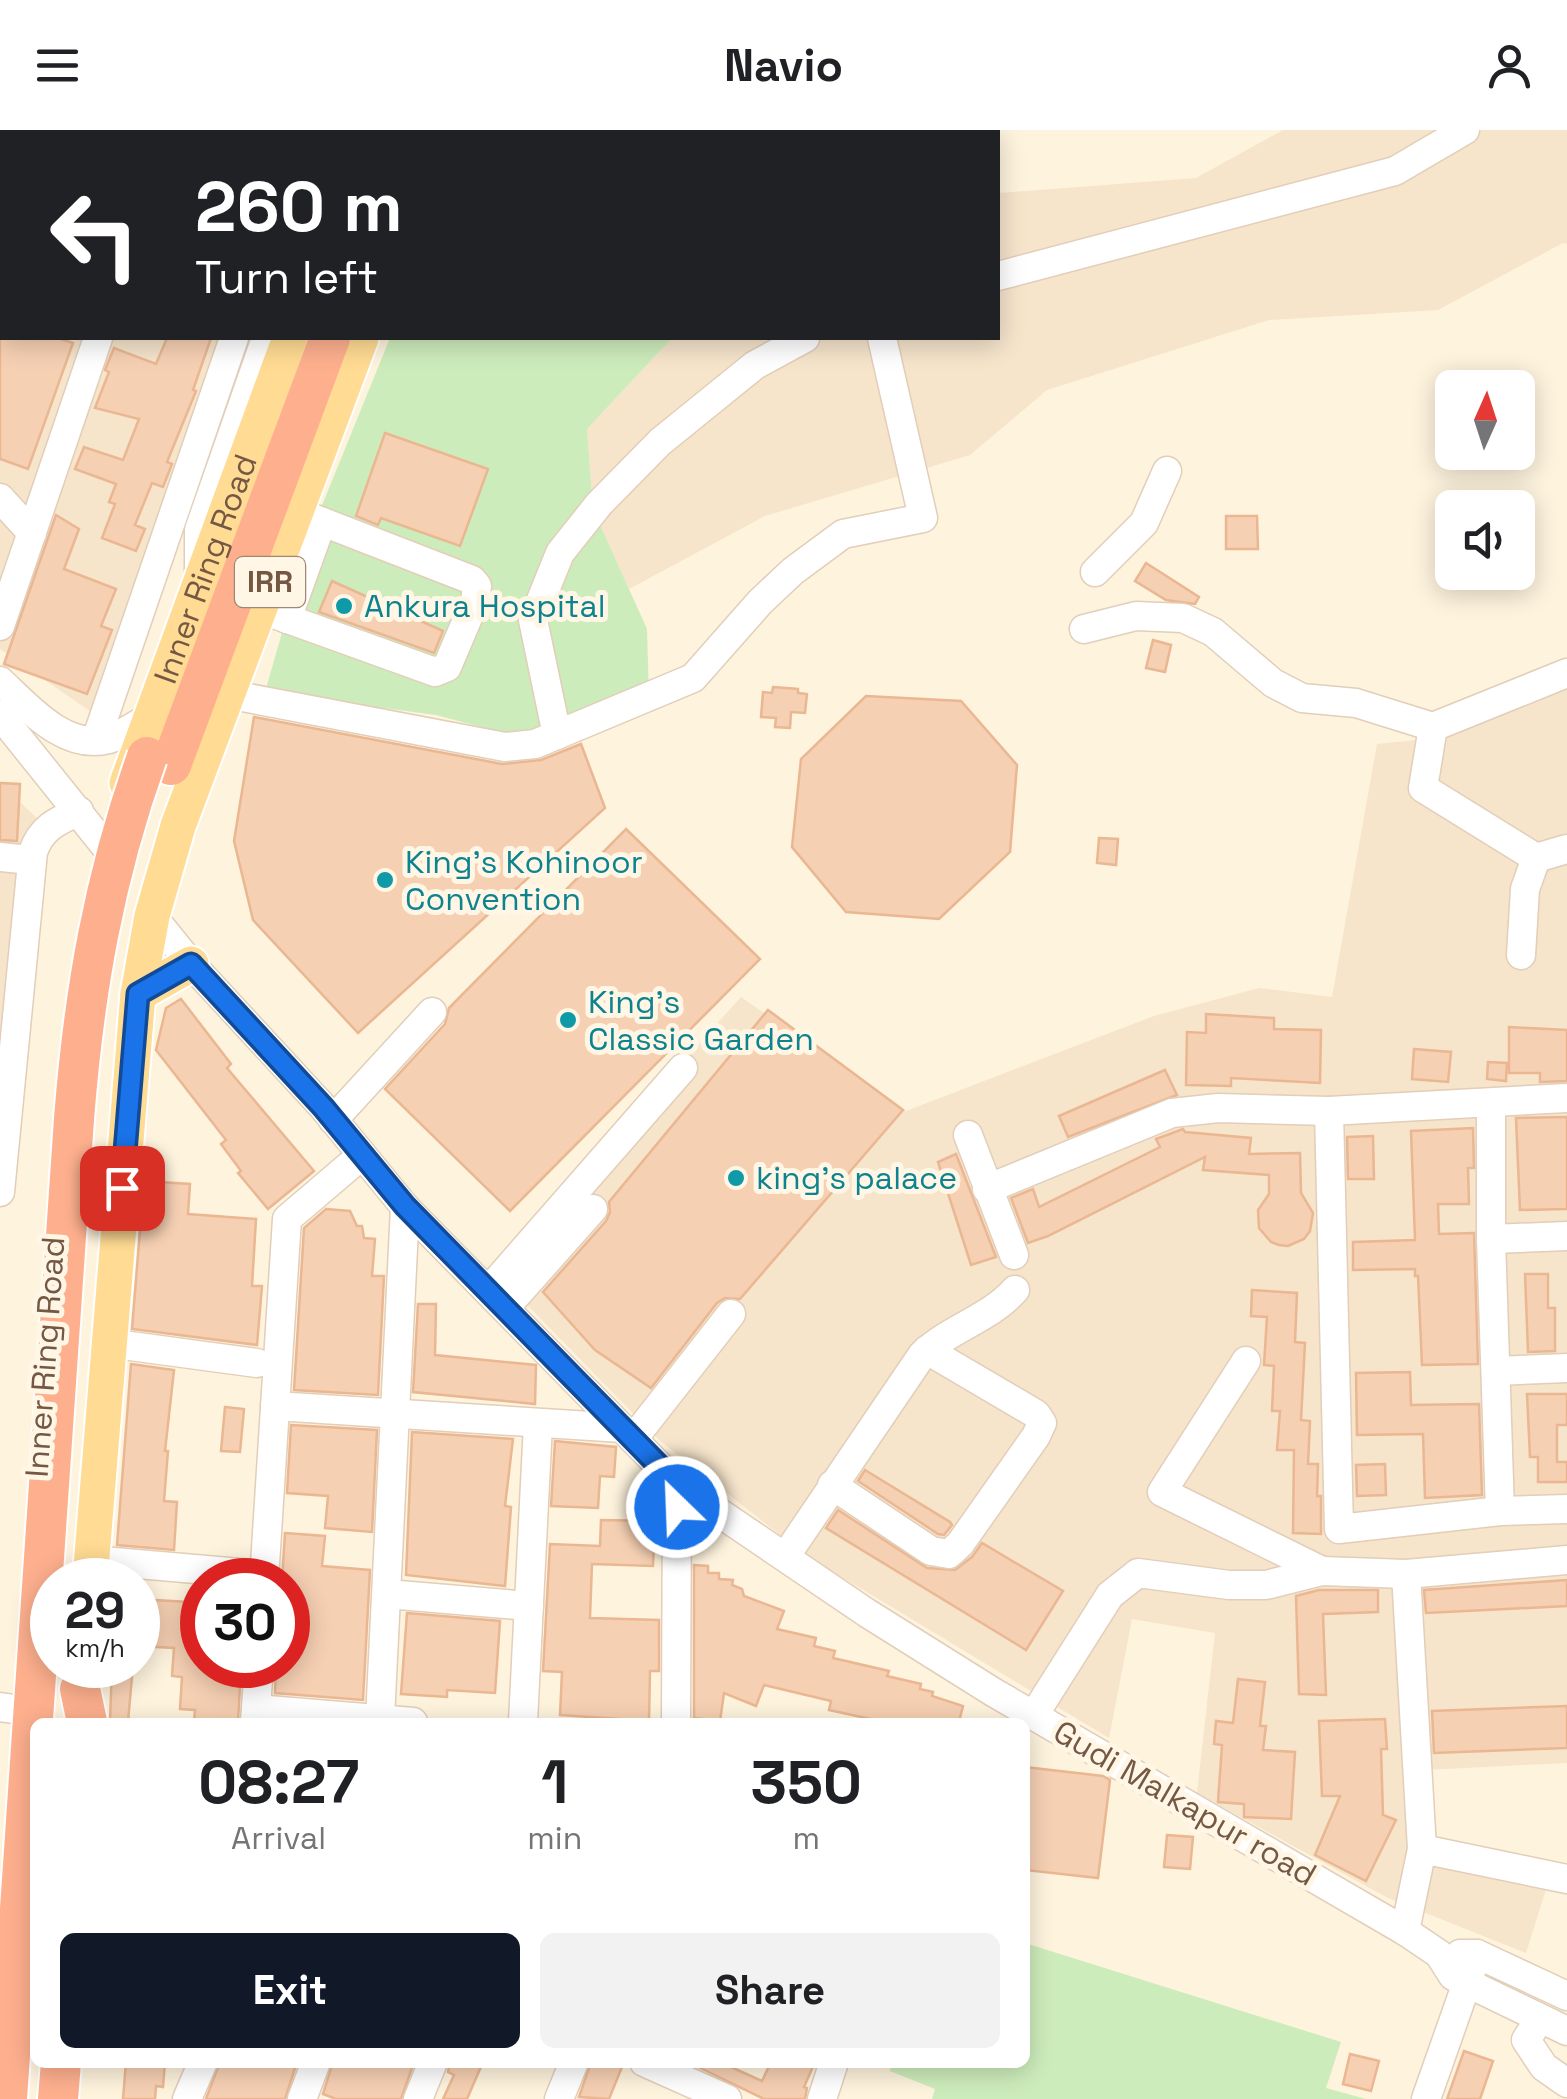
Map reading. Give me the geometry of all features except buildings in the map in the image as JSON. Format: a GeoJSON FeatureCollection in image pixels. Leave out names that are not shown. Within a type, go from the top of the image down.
{"type":"FeatureCollection","features":[{"type":"Feature","properties":{"kind":"highway"},"geometry":{"type":"LineString","coordinates":[[33,1718],[80,1039],[93,948],[131,800],[303,340]]}},
{"type":"Feature","properties":{"kind":"highway"},"geometry":{"type":"LineString","coordinates":[[83,1558],[104,1042],[128,902],[155,810],[329,340]]}},
{"type":"Feature","properties":{"kind":"highway"},"geometry":{"type":"LineString","coordinates":[[28,1714],[81,1694]]}},
{"type":"Feature","properties":{"kind":"highway"},"geometry":{"type":"LineString","coordinates":[[7,2099],[30,1763]]}},
{"type":"Feature","properties":{"kind":"highway"},"geometry":{"type":"LineString","coordinates":[[0,1878],[24,1774]]}},
{"type":"Feature","properties":{"kind":"highway"},"geometry":{"type":"LineString","coordinates":[[32,2099],[34,2068]]}},
{"type":"Feature","properties":{"kind":"highway"},"geometry":{"type":"LineString","coordinates":[[58,2099],[61,2068]]}},
{"type":"Feature","properties":{"kind":"main road","name":"Inner Ring Road"},"geometry":{"type":"LineString","coordinates":[[0,2052],[28,1714],[40,1391],[72,1013],[106,846],[289,340]]}},
{"type":"Feature","properties":{"kind":"main road","name":"Inner Ring Road"},"geometry":{"type":"LineString","coordinates":[[84,1558],[108,1344],[138,994],[152,916],[178,826],[227,694],[273,614],[309,517],[359,340]]}},
{"type":"Feature","properties":{"kind":"main road"},"geometry":{"type":"LineString","coordinates":[[123,796],[135,816],[160,827],[178,826]]}},
{"type":"Feature","properties":{"kind":"main road"},"geometry":{"type":"LineString","coordinates":[[138,994],[191,964]]}},
{"type":"Feature","properties":{"kind":"main road"},"geometry":{"type":"LineString","coordinates":[[50,2099],[53,2068]]}},
{"type":"Feature","properties":{"kind":"street"},"geometry":{"type":"LineString","coordinates":[[1000,275],[1394,171],[1465,130]]}},
{"type":"Feature","properties":{"kind":"street"},"geometry":{"type":"LineString","coordinates":[[0,626],[97,340]]}},
{"type":"Feature","properties":{"kind":"street"},"geometry":{"type":"LineString","coordinates":[[96,740],[233,340]]}},
{"type":"Feature","properties":{"kind":"street"},"geometry":{"type":"LineString","coordinates":[[200,582],[199,530],[265,340]]}},
{"type":"Feature","properties":{"kind":"street"},"geometry":{"type":"LineString","coordinates":[[557,734],[533,620],[560,554],[598,504],[660,442],[754,366],[801,340]]}},
{"type":"Feature","properties":{"kind":"street"},"geometry":{"type":"LineString","coordinates":[[227,694],[505,747],[535,744],[693,678],[760,602],[793,571],[843,534],[923,518],[882,340]]}},
{"type":"Feature","properties":{"kind":"street"},"geometry":{"type":"LineString","coordinates":[[1095,572],[1144,523],[1167,472]]}},
{"type":"Feature","properties":{"kind":"street"},"geometry":{"type":"LineString","coordinates":[[0,498],[32,533]]}},
{"type":"Feature","properties":{"kind":"street"},"geometry":{"type":"LineString","coordinates":[[273,614],[435,672],[447,667],[475,600],[477,586],[472,580],[309,517]]}},
{"type":"Feature","properties":{"kind":"street"},"geometry":{"type":"LineString","coordinates":[[1084,629],[1136,616],[1183,618],[1213,632],[1273,683],[1302,698],[1356,703],[1433,727],[1567,674]]}},
{"type":"Feature","properties":{"kind":"street"},"geometry":{"type":"LineString","coordinates":[[0,681],[48,725],[84,740],[108,739],[152,716]]}},
{"type":"Feature","properties":{"kind":"street"},"geometry":{"type":"LineString","coordinates":[[0,715],[106,846]]}},
{"type":"Feature","properties":{"kind":"street"},"geometry":{"type":"LineString","coordinates":[[1433,727],[1423,788],[1536,858],[1567,849]]}},
{"type":"Feature","properties":{"kind":"street"},"geometry":{"type":"LineString","coordinates":[[0,1192],[31,860],[41,833],[79,811]]}},
{"type":"Feature","properties":{"kind":"street"},"geometry":{"type":"LineString","coordinates":[[0,858],[31,860]]}},
{"type":"Feature","properties":{"kind":"street"},"geometry":{"type":"LineString","coordinates":[[1521,955],[1525,889],[1536,858]]}},
{"type":"Feature","properties":{"kind":"street","name":"Gudi Malkapur road"},"geometry":{"type":"LineString","coordinates":[[152,916],[328,1113],[405,1206],[677,1484],[882,1623],[1404,1931],[1439,1954],[1453,1976],[1466,1984],[1567,2030]]}},
{"type":"Feature","properties":{"kind":"street"},"geometry":{"type":"LineString","coordinates":[[328,1113],[424,1006]]}},
{"type":"Feature","properties":{"kind":"street"},"geometry":{"type":"LineString","coordinates":[[496,1299],[682,1068]]}},
{"type":"Feature","properties":{"kind":"street"},"geometry":{"type":"LineString","coordinates":[[987,1189],[1172,1113],[1229,1108],[1328,1111],[1567,1098]]}},
{"type":"Feature","properties":{"kind":"street"},"geometry":{"type":"LineString","coordinates":[[1491,1103],[1491,1239],[1500,1510]]}},
{"type":"Feature","properties":{"kind":"street"},"geometry":{"type":"LineString","coordinates":[[1328,1111],[1339,1529],[1500,1510],[1567,1509]]}},
{"type":"Feature","properties":{"kind":"street"},"geometry":{"type":"LineString","coordinates":[[968,1134],[1014,1255]]}},
{"type":"Feature","properties":{"kind":"street"},"geometry":{"type":"LineString","coordinates":[[265,1558],[286,1219],[362,1155]]}},
{"type":"Feature","properties":{"kind":"street"},"geometry":{"type":"LineString","coordinates":[[380,1718],[405,1206]]}},
{"type":"Feature","properties":{"kind":"street"},"geometry":{"type":"LineString","coordinates":[[496,1299],[593,1210]]}},
{"type":"Feature","properties":{"kind":"street"},"geometry":{"type":"LineString","coordinates":[[1491,1239],[1567,1236]]}},
{"type":"Feature","properties":{"kind":"street"},"geometry":{"type":"LineString","coordinates":[[785,1557],[927,1350],[984,1315],[1015,1290]]}},
{"type":"Feature","properties":{"kind":"street"},"geometry":{"type":"LineString","coordinates":[[275,1406],[627,1433],[731,1314]]}},
{"type":"Feature","properties":{"kind":"street"},"geometry":{"type":"LineString","coordinates":[[108,1344],[257,1363]]}},
{"type":"Feature","properties":{"kind":"street"},"geometry":{"type":"LineString","coordinates":[[832,1485],[930,1551],[949,1554],[1036,1436],[1042,1423],[1036,1414],[927,1350]]}},
{"type":"Feature","properties":{"kind":"street"},"geometry":{"type":"LineString","coordinates":[[1246,1361],[1162,1492],[1322,1571]]}},
{"type":"Feature","properties":{"kind":"street"},"geometry":{"type":"LineString","coordinates":[[1496,1370],[1567,1368]]}},
{"type":"Feature","properties":{"kind":"street"},"geometry":{"type":"LineString","coordinates":[[522,1718],[538,1424]]}},
{"type":"Feature","properties":{"kind":"street"},"geometry":{"type":"LineString","coordinates":[[676,1718],[677,1484]]}},
{"type":"Feature","properties":{"kind":"street"},"geometry":{"type":"LineString","coordinates":[[1034,1716],[1110,1595],[1138,1572],[1229,1585],[1266,1585],[1322,1571],[1406,1574],[1567,1560]]}},
{"type":"Feature","properties":{"kind":"street"},"geometry":{"type":"LineString","coordinates":[[1404,1931],[1422,1849],[1406,1574]]}},
{"type":"Feature","properties":{"kind":"street"},"geometry":{"type":"LineString","coordinates":[[386,1594],[529,1606]]}},
{"type":"Feature","properties":{"kind":"street"},"geometry":{"type":"LineString","coordinates":[[257,1688],[255,1716],[338,1718]]}},
{"type":"Feature","properties":{"kind":"street"},"geometry":{"type":"LineString","coordinates":[[1422,1849],[1567,1879]]}},
{"type":"Feature","properties":{"kind":"street"},"geometry":{"type":"LineString","coordinates":[[1439,1954],[1477,1954],[1567,1996]]}},
{"type":"Feature","properties":{"kind":"street"},"geometry":{"type":"LineString","coordinates":[[1426,2099],[1477,1954]]}},
{"type":"Feature","properties":{"kind":"street"},"geometry":{"type":"LineString","coordinates":[[1539,2020],[1526,2040],[1544,2067],[1567,2083]]}},
{"type":"Feature","properties":{"kind":"street"},"geometry":{"type":"LineString","coordinates":[[75,2099],[78,2068]]}},
{"type":"Feature","properties":{"kind":"street"},"geometry":{"type":"LineString","coordinates":[[187,2099],[200,2068]]}},
{"type":"Feature","properties":{"kind":"street"},"geometry":{"type":"LineString","coordinates":[[302,2099],[314,2068]]}},
{"type":"Feature","properties":{"kind":"street"},"geometry":{"type":"LineString","coordinates":[[418,2099],[431,2068]]}},
{"type":"Feature","properties":{"kind":"street"},"geometry":{"type":"LineString","coordinates":[[559,2099],[572,2068]]}},
{"type":"Feature","properties":{"kind":"street"},"geometry":{"type":"LineString","coordinates":[[660,2068],[727,2099]]}},
{"type":"Feature","properties":{"kind":"street"},"geometry":{"type":"LineString","coordinates":[[822,2099],[832,2068]]}},
{"type":"Feature","properties":{"kind":"shaded area"},"geometry":{"type":"Polygon","coordinates":[[[1283,130],[1567,130],[1567,244],[1438,310],[1269,320],[1047,390],[970,455],[765,516],[629,589],[593,509],[587,429],[670,340],[1000,340],[1000,193],[1196,178],[1283,130]]]}},
{"type":"Feature","properties":{"kind":"shaded area"},"geometry":{"type":"Polygon","coordinates":[[[0,340],[230,340],[100,718],[0,649],[0,340]]]}},
{"type":"Feature","properties":{"kind":"shaded area"},"geometry":{"type":"Polygon","coordinates":[[[1567,688],[1567,1763],[1402,1771],[1407,1835],[1547,1886],[1526,1953],[1388,1898],[1197,1793],[1215,1633],[1132,1619],[1109,1738],[807,1556],[659,1440],[494,1271],[741,997],[906,1111],[1154,1016],[1259,988],[1332,997],[1377,744],[1435,738],[1567,688]]]}},
{"type":"Feature","properties":{"kind":"shaded area"},"geometry":{"type":"Polygon","coordinates":[[[0,783],[44,825],[0,1135],[0,783]]]}},
{"type":"Feature","properties":{"kind":"green space"},"geometry":{"type":"Polygon","coordinates":[[[389,340],[670,340],[587,429],[593,509],[647,629],[649,697],[526,739],[436,715],[265,692],[310,535],[389,340]]]}},
{"type":"Feature","properties":{"kind":"green space"},"geometry":{"type":"Polygon","coordinates":[[[1030,1945],[1341,2042],[1326,2088],[1366,2099],[932,2099],[935,2089],[890,2071],[1030,2068],[1030,1945]]]}},
{"type":"Feature","properties":{"kind":"place","name":"Ankura Hospital"},"geometry":{"type":"Point","coordinates":[344,606]}},
{"type":"Feature","properties":{"kind":"place","name":"King's Kohinoor Convention"},"geometry":{"type":"Point","coordinates":[385,880]}},
{"type":"Feature","properties":{"kind":"place","name":"King's Classic Garden"},"geometry":{"type":"Point","coordinates":[568,1020]}},
{"type":"Feature","properties":{"kind":"place","name":"king's palace"},"geometry":{"type":"Point","coordinates":[736,1178]}},
{"type":"Feature","properties":{"kind":"route"},"geometry":{"type":"LineString","coordinates":[[122,1188],[138,994],[191,964],[323,1107],[405,1206],[677,1484],[677,1507]]}}]}
